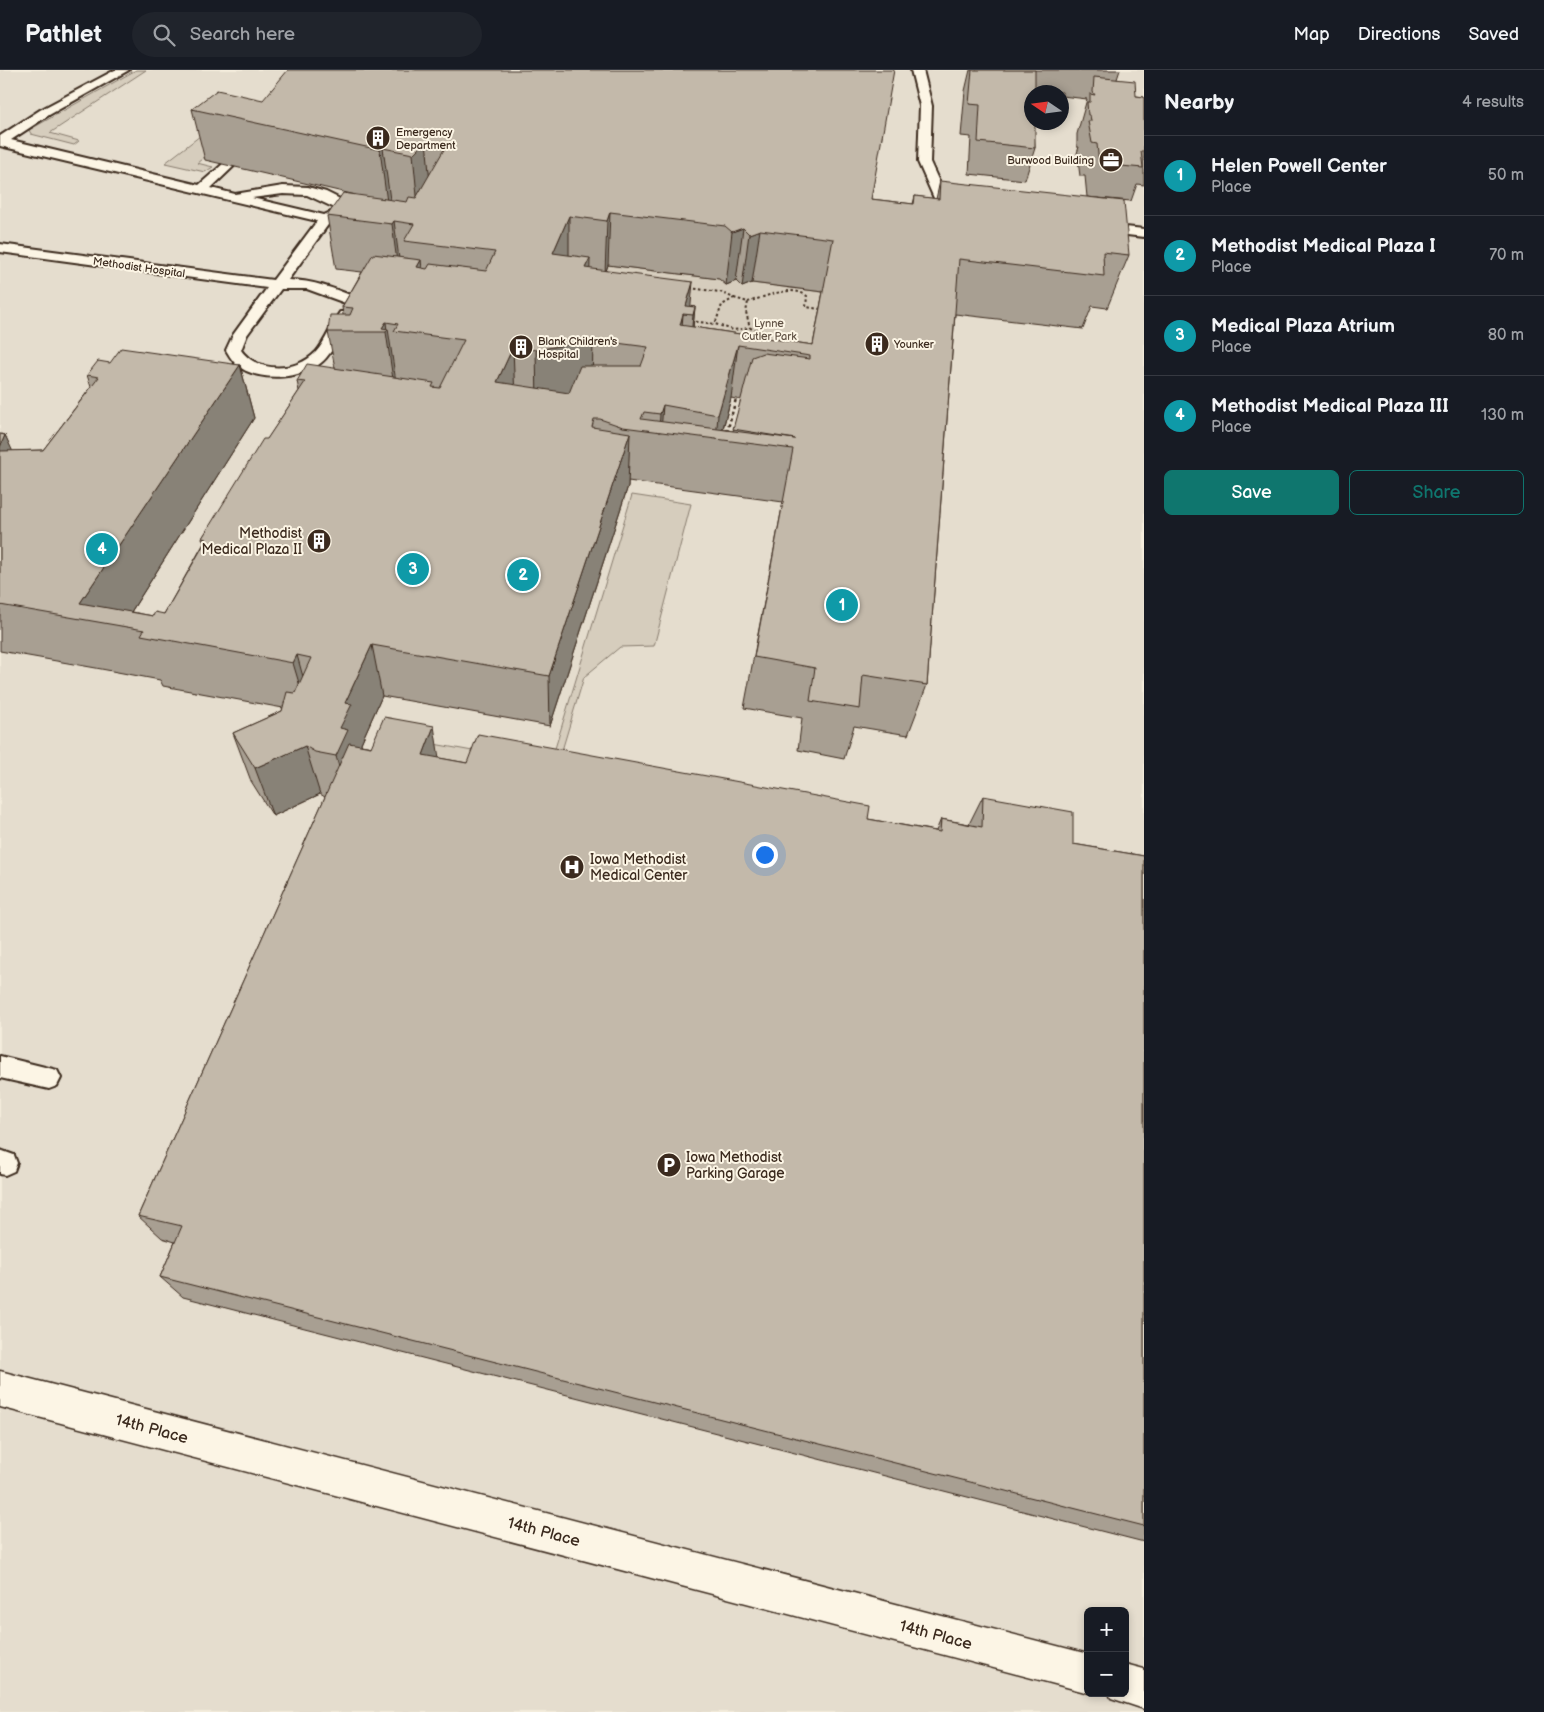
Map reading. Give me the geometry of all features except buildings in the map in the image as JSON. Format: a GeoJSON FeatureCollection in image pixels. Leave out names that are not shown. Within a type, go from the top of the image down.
{"type":"FeatureCollection","features":[{"type":"Feature","properties":{"kind":"street","name":"14th Place"},"geometry":{"type":"LineString","coordinates":[[0,1389],[1084,1673]]}},
{"type":"Feature","properties":{"kind":"street"},"geometry":{"type":"LineString","coordinates":[[1129,1685],[1144,1689]]}},
{"type":"Feature","properties":{"kind":"lane"},"geometry":{"type":"LineString","coordinates":[[0,142],[38,116],[123,70]]}},
{"type":"Feature","properties":{"kind":"lane"},"geometry":{"type":"LineString","coordinates":[[917,70],[926,106],[924,162],[946,211],[964,213]]}},
{"type":"Feature","properties":{"kind":"lane"},"geometry":{"type":"LineString","coordinates":[[0,142],[324,219],[347,209]]}},
{"type":"Feature","properties":{"kind":"lane"},"geometry":{"type":"LineString","coordinates":[[201,190],[228,166]]}},
{"type":"Feature","properties":{"kind":"lane"},"geometry":{"type":"LineString","coordinates":[[233,197],[276,189],[298,189],[329,196],[347,209],[363,213]]}},
{"type":"Feature","properties":{"kind":"lane","name":"Methodist Hospital"},"geometry":{"type":"LineString","coordinates":[[0,248],[278,285],[292,282],[356,297],[320,355],[312,363],[299,369],[276,372],[255,368],[243,362],[233,350],[240,335],[278,285],[324,219]]}},
{"type":"Feature","properties":{"kind":"lane"},"geometry":{"type":"LineString","coordinates":[[1086,226],[1144,233]]}},
{"type":"Feature","properties":{"kind":"lane"},"geometry":{"type":"LineString","coordinates":[[0,1068],[49,1078]]}},
{"type":"Feature","properties":{"kind":"path"},"geometry":{"type":"LineString","coordinates":[[680,287],[720,292],[748,302],[786,291],[803,293],[808,296],[806,307],[820,309]]}},
{"type":"Feature","properties":{"kind":"path"},"geometry":{"type":"LineString","coordinates":[[715,324],[722,305],[734,298]]}},
{"type":"Feature","properties":{"kind":"path"},"geometry":{"type":"LineString","coordinates":[[748,302],[746,312],[750,328]]}},
{"type":"Feature","properties":{"kind":"path"},"geometry":{"type":"LineString","coordinates":[[682,320],[715,324],[733,330],[750,328],[769,333],[770,338],[766,345]]}},
{"type":"Feature","properties":{"kind":"path"},"geometry":{"type":"LineString","coordinates":[[691,321],[692,327]]}},
{"type":"Feature","properties":{"kind":"path"},"geometry":{"type":"LineString","coordinates":[[726,436],[736,399]]}},
{"type":"Feature","properties":{"kind":"shaded area","name":"Iowa Methodist Medical Center"},"geometry":{"type":"Polygon","coordinates":[[[0,70],[1144,70],[1144,1712],[0,1712],[0,70]]]}},
{"type":"Feature","properties":{"kind":"green space"},"geometry":{"type":"Polygon","coordinates":[[[136,70],[146,70],[50,133],[79,141],[74,145],[31,134],[29,130],[136,70]]]}},
{"type":"Feature","properties":{"kind":"green space"},"geometry":{"type":"Polygon","coordinates":[[[222,119],[226,140],[197,163],[213,167],[205,172],[165,163],[222,119]]]}},
{"type":"Feature","properties":{"kind":"green space","name":"Lynne Cutler Park"},"geometry":{"type":"Polygon","coordinates":[[[608,265],[719,279],[726,285],[736,281],[742,286],[752,283],[823,292],[803,399],[569,269],[608,265]]]}},
{"type":"Feature","properties":{"kind":"green space"},"geometry":{"type":"Polygon","coordinates":[[[632,495],[691,504],[654,646],[620,647],[584,677],[554,777],[378,749],[384,735],[550,765],[632,495]]]}},
{"type":"Feature","properties":{"kind":"place","name":"Emergency Department"},"geometry":{"type":"Point","coordinates":[378,138]}},
{"type":"Feature","properties":{"kind":"place","name":"Burwood Building"},"geometry":{"type":"Point","coordinates":[1111,160]}},
{"type":"Feature","properties":{"kind":"place","name":"Younker"},"geometry":{"type":"Point","coordinates":[877,344]}},
{"type":"Feature","properties":{"kind":"place","name":"Blank Children's Hospital"},"geometry":{"type":"Point","coordinates":[521,347]}},
{"type":"Feature","properties":{"kind":"place","name":"Methodist Medical Plaza II"},"geometry":{"type":"Point","coordinates":[319,541]}},
{"type":"Feature","properties":{"kind":"place","name":"Methodist Medical Plaza III"},"geometry":{"type":"Point","coordinates":[102,549]}},
{"type":"Feature","properties":{"kind":"place","name":"Medical Plaza Atrium"},"geometry":{"type":"Point","coordinates":[413,569]}},
{"type":"Feature","properties":{"kind":"place","name":"Methodist Medical Plaza I"},"geometry":{"type":"Point","coordinates":[523,575]}},
{"type":"Feature","properties":{"kind":"place","name":"Helen Powell Center"},"geometry":{"type":"Point","coordinates":[842,605]}},
{"type":"Feature","properties":{"kind":"place","name":"Iowa Methodist Medical Center"},"geometry":{"type":"Point","coordinates":[572,867]}},
{"type":"Feature","properties":{"kind":"place","name":"Iowa Methodist Parking Garage"},"geometry":{"type":"Point","coordinates":[669,1165]}}]}
